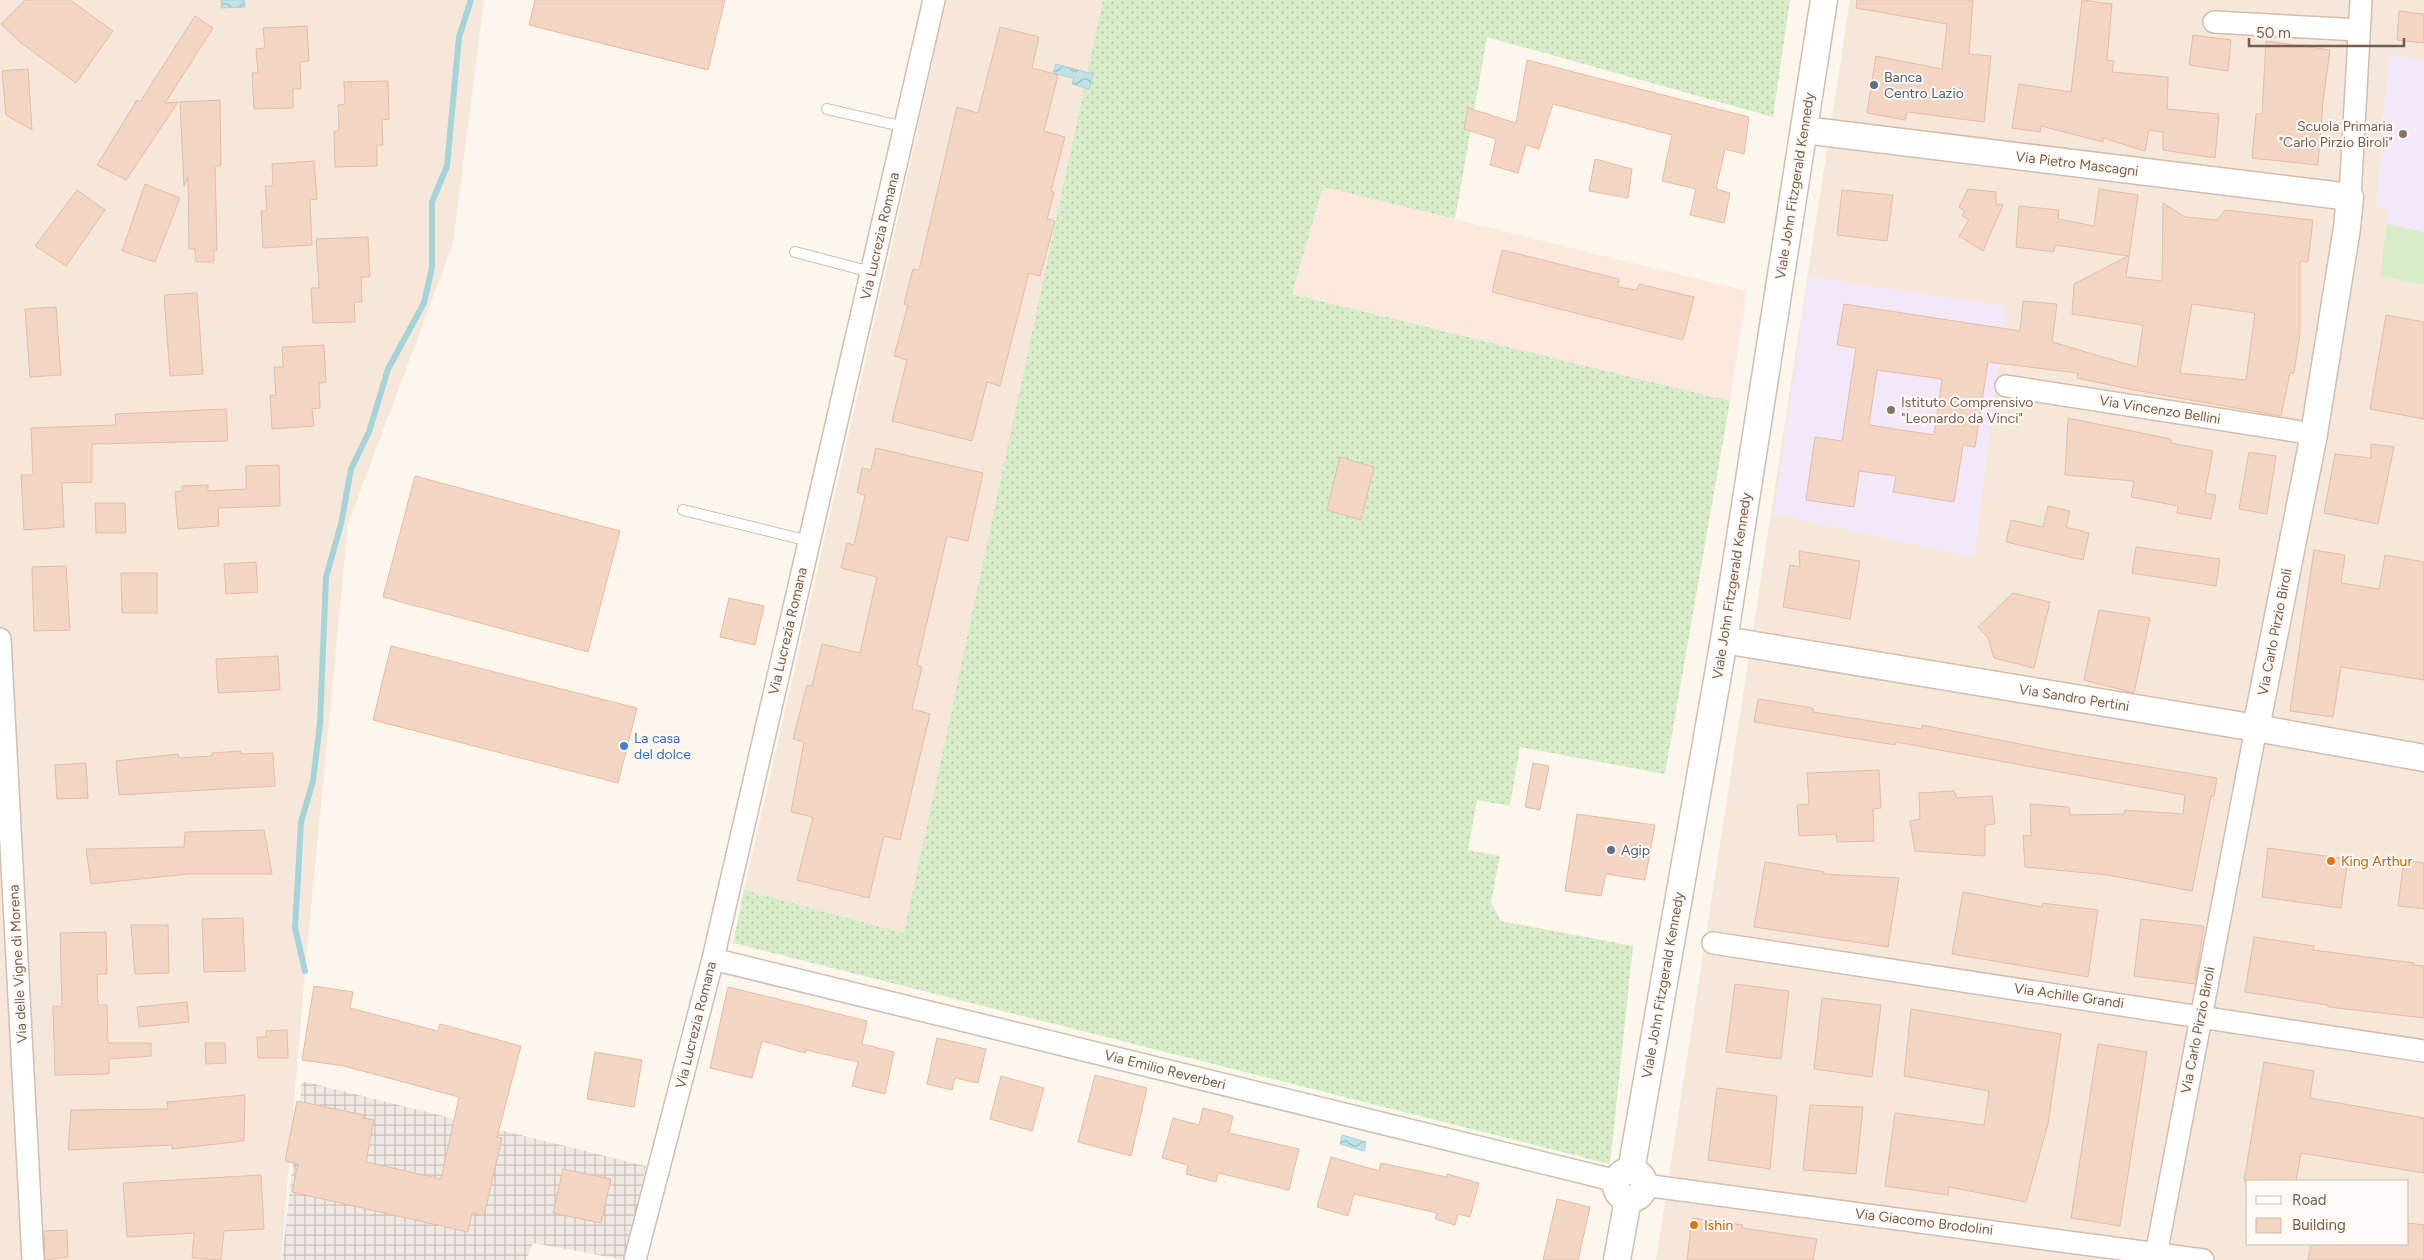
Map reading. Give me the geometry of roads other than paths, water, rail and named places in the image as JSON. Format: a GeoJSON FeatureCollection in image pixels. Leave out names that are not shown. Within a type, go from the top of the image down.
{"type":"FeatureCollection","features":[{"type":"Feature","properties":{"kind":"street","name":"Via Lucrezia Romana"},"geometry":{"type":"LineString","coordinates":[[635,1260],[713,959],[934,0]]}},
{"type":"Feature","properties":{"kind":"street","name":"Viale John Fitzgerald Kennedy"},"geometry":{"type":"LineString","coordinates":[[1617,1260],[1724,640],[1824,0]]}},
{"type":"Feature","properties":{"kind":"street","name":"Via Carlo Pirzio Biroli"},"geometry":{"type":"LineString","coordinates":[[2156,1256],[2314,434],[2347,228],[2361,0]]}},
{"type":"Feature","properties":{"kind":"street"},"geometry":{"type":"LineString","coordinates":[[2214,22],[2359,30]]}},
{"type":"Feature","properties":{"kind":"street","name":"Via Pietro Mascagni"},"geometry":{"type":"LineString","coordinates":[[1804,130],[2350,197]]}},
{"type":"Feature","properties":{"kind":"street","name":"Via Vincenzo Bellini"},"geometry":{"type":"LineString","coordinates":[[2006,386],[2314,434]]}},
{"type":"Feature","properties":{"kind":"street","name":"Via delle Vigne di Morena"},"geometry":{"type":"LineString","coordinates":[[0,639],[33,1260]]}},
{"type":"Feature","properties":{"kind":"street","name":"Via Sandro Pertini"},"geometry":{"type":"LineString","coordinates":[[1724,640],[2256,728],[2424,758]]}},
{"type":"Feature","properties":{"kind":"street","name":"Via Achille Grandi"},"geometry":{"type":"LineString","coordinates":[[1713,943],[2424,1051]]}},
{"type":"Feature","properties":{"kind":"street","name":"Via Emilio Reverberi"},"geometry":{"type":"LineString","coordinates":[[713,959],[1630,1184]]}},
{"type":"Feature","properties":{"kind":"street","name":"Via Giacomo Brodolini"},"geometry":{"type":"LineString","coordinates":[[1630,1184],[2156,1256],[2203,1260]]}},
{"type":"Feature","properties":{"kind":"lane"},"geometry":{"type":"LineString","coordinates":[[827,109],[905,127]]}},
{"type":"Feature","properties":{"kind":"lane"},"geometry":{"type":"LineString","coordinates":[[795,252],[871,272]]}},
{"type":"Feature","properties":{"kind":"lane"},"geometry":{"type":"LineString","coordinates":[[683,510],[809,541]]}},
{"type":"Feature","properties":{"kind":"water"},"geometry":{"type":"Polygon","coordinates":[[[221,0],[244,0],[245,7],[222,8],[221,0]]]}},
{"type":"Feature","properties":{"kind":"water"},"geometry":{"type":"Polygon","coordinates":[[[1056,64],[1093,74],[1089,89],[1072,84],[1074,78],[1053,73],[1056,64]]]}},
{"type":"Feature","properties":{"kind":"water"},"geometry":{"type":"Polygon","coordinates":[[[1342,1135],[1366,1142],[1364,1151],[1340,1144],[1342,1135]]]}},
{"type":"Feature","properties":{"kind":"waterway"},"geometry":{"type":"LineString","coordinates":[[305,971],[295,928],[301,822],[313,781],[320,723],[326,577],[341,524],[351,469],[369,432],[388,369],[424,303],[432,267],[432,202],[447,166],[459,37],[471,0]]}},
{"type":"Feature","properties":{"kind":"place","name":"Banca Centro Lazio"},"geometry":{"type":"Point","coordinates":[1874,85]}},
{"type":"Feature","properties":{"kind":"place","name":"Scuola Primaria \"Carlo Pirzio Biroli\""},"geometry":{"type":"Point","coordinates":[2403,134]}},
{"type":"Feature","properties":{"kind":"place","name":"Istituto Comprensivo \"Leonardo da Vinci\""},"geometry":{"type":"Point","coordinates":[1891,410]}},
{"type":"Feature","properties":{"kind":"place","name":"La casa del dolce"},"geometry":{"type":"Point","coordinates":[624,746]}},
{"type":"Feature","properties":{"kind":"place","name":"Agip"},"geometry":{"type":"Point","coordinates":[1611,850]}},
{"type":"Feature","properties":{"kind":"place","name":"King Arthur"},"geometry":{"type":"Point","coordinates":[2331,861]}},
{"type":"Feature","properties":{"kind":"place","name":"Ishin"},"geometry":{"type":"Point","coordinates":[1694,1225]}}]}
